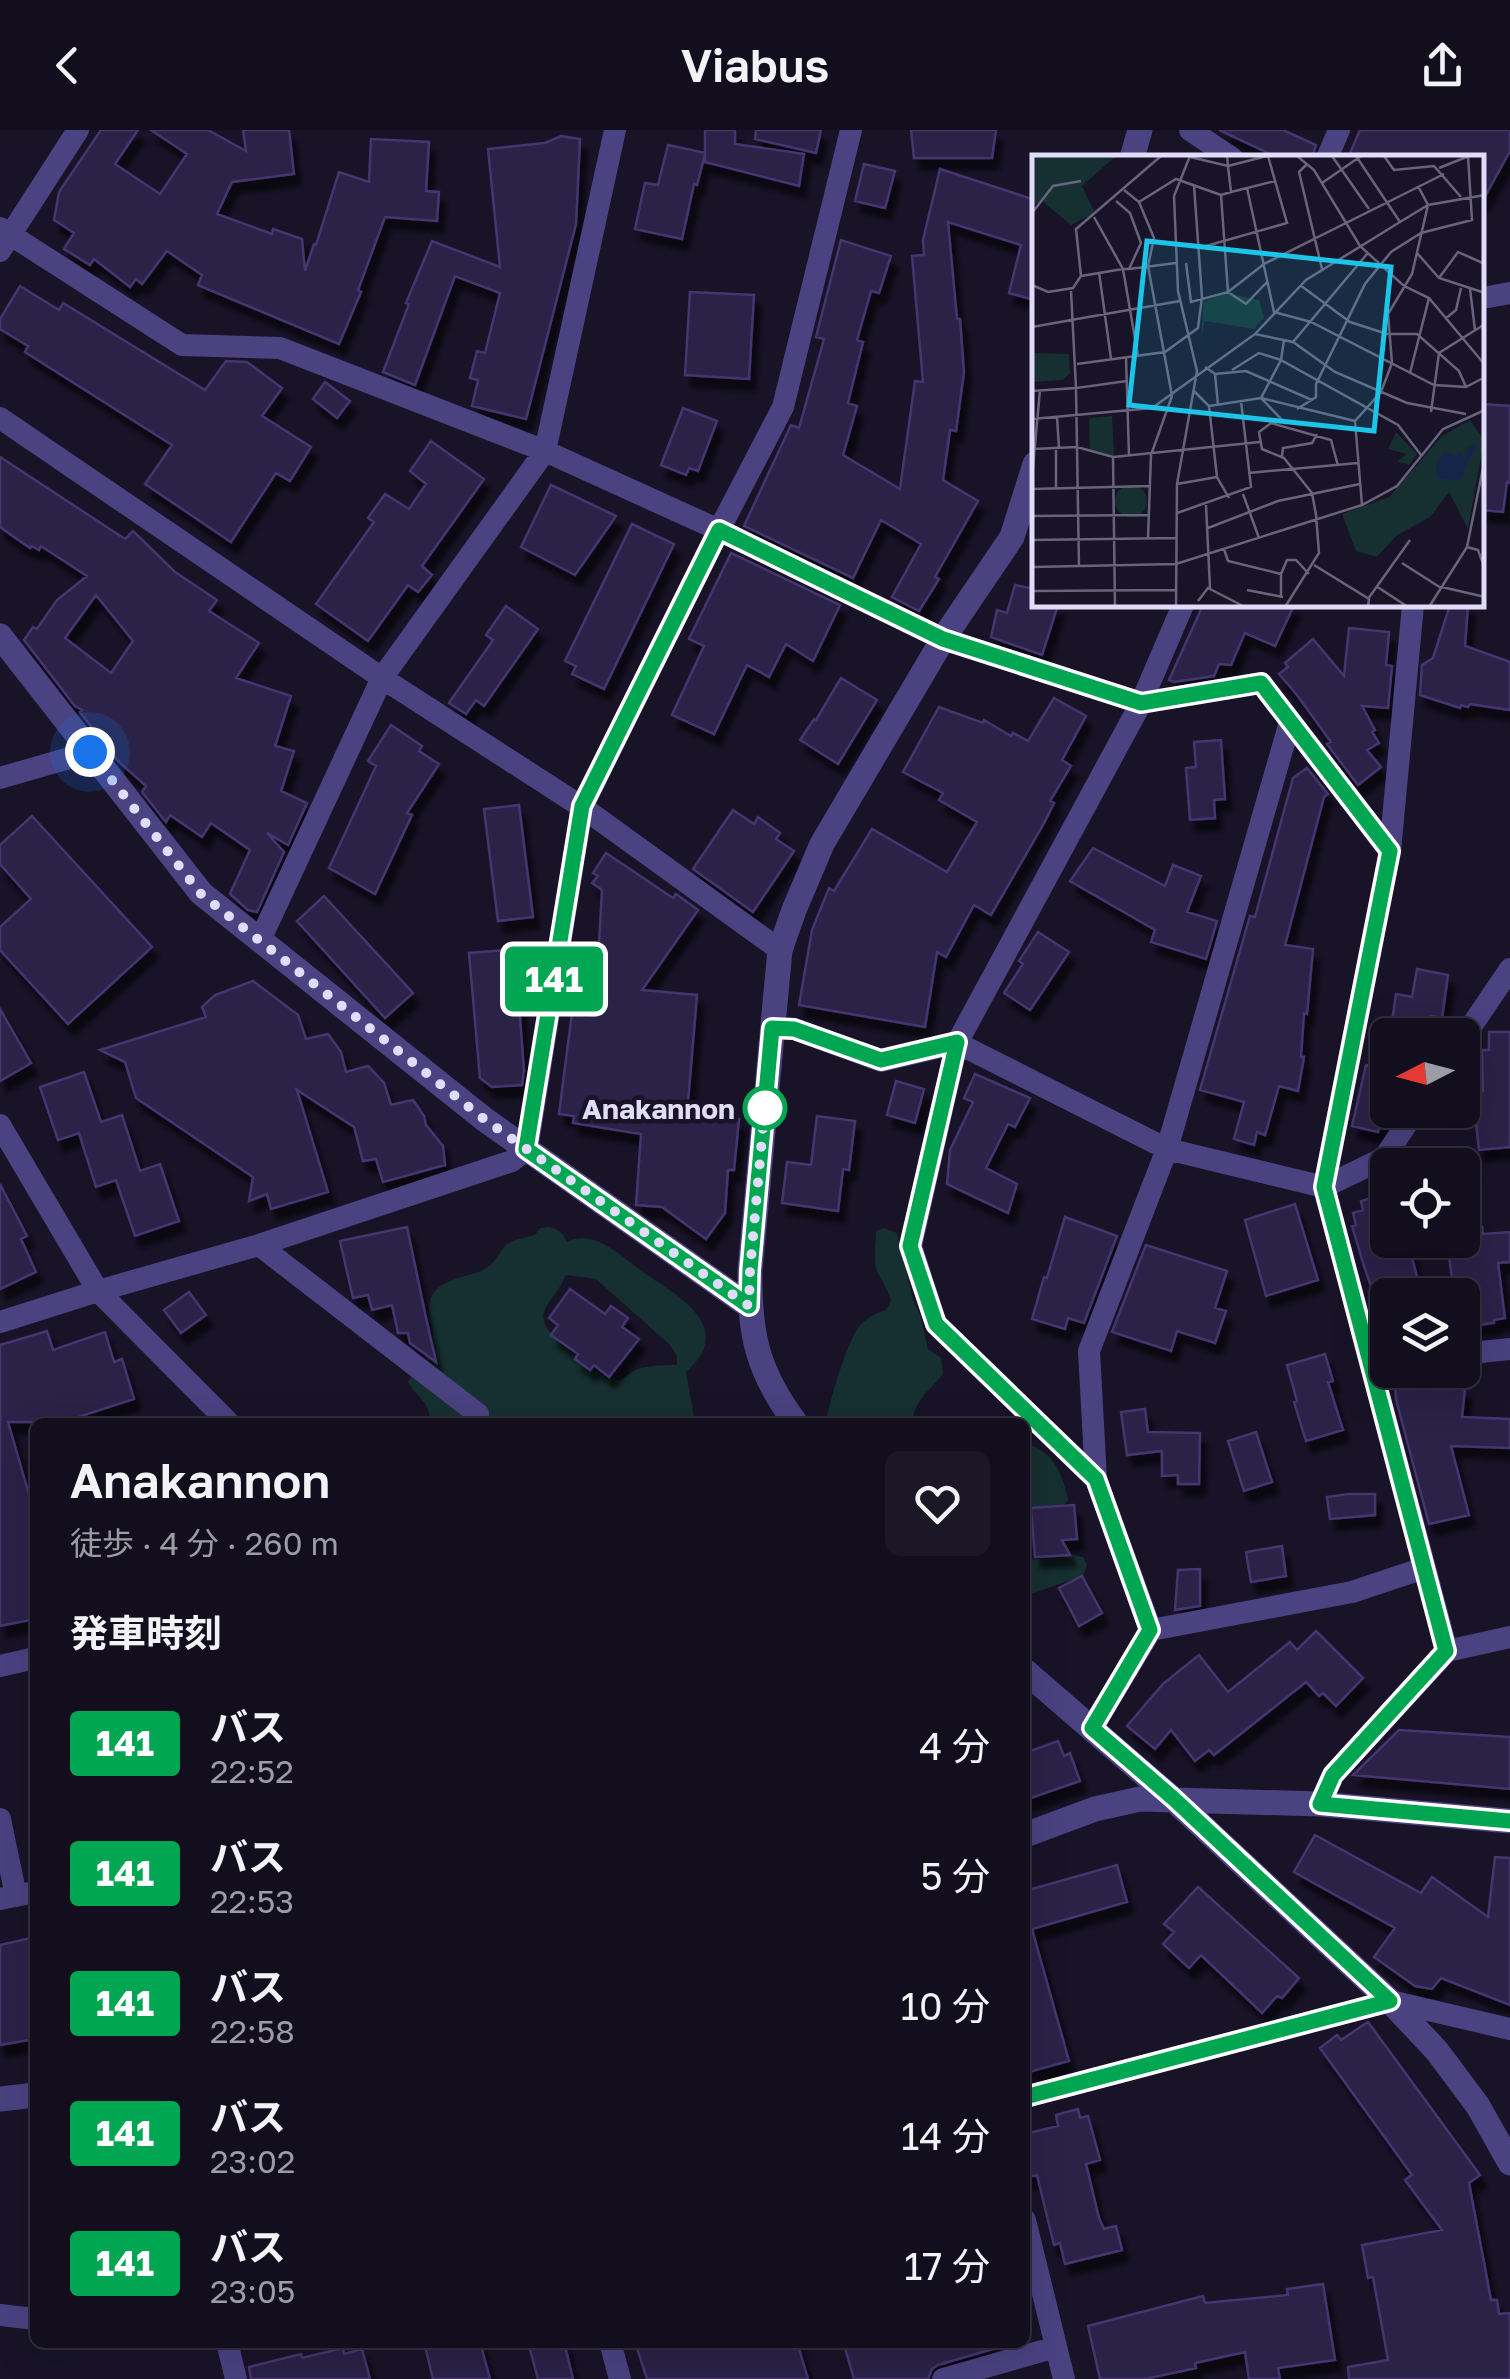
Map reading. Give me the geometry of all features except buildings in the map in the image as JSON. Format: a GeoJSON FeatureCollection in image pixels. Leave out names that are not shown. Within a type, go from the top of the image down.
{"type":"FeatureCollection","features":[{"type":"Feature","properties":{"kind":"street"},"geometry":{"type":"LineString","coordinates":[[78,130],[4,238],[182,345],[280,348],[545,452],[719,530],[943,639],[1141,703],[1261,683],[1390,851]]}},
{"type":"Feature","properties":{"kind":"street"},"geometry":{"type":"LineString","coordinates":[[260,940],[382,678],[545,452],[615,130]]}},
{"type":"Feature","properties":{"kind":"street"},"geometry":{"type":"LineString","coordinates":[[0,1322],[260,1245],[512,1161],[526,1149],[582,806],[783,407],[852,130]]}},
{"type":"Feature","properties":{"kind":"street"},"geometry":{"type":"LineString","coordinates":[[1133,155],[1140,130]]}},
{"type":"Feature","properties":{"kind":"street"},"geometry":{"type":"LineString","coordinates":[[1190,130],[1228,155]]}},
{"type":"Feature","properties":{"kind":"street"},"geometry":{"type":"LineString","coordinates":[[1329,155],[1340,130]]}},
{"type":"Feature","properties":{"kind":"street"},"geometry":{"type":"LineString","coordinates":[[1485,297],[1510,293]]}},
{"type":"Feature","properties":{"kind":"street"},"geometry":{"type":"LineString","coordinates":[[0,418],[382,678],[582,806],[780,950]]}},
{"type":"Feature","properties":{"kind":"street"},"geometry":{"type":"LineString","coordinates":[[793,1418],[771,1388],[754,1343],[749,1306],[780,950],[822,844],[943,639],[1012,538],[1032,474]]}},
{"type":"Feature","properties":{"kind":"street"},"geometry":{"type":"LineString","coordinates":[[1096,1479],[936,1324],[910,1246],[957,1042],[1141,703],[1183,608]]}},
{"type":"Feature","properties":{"kind":"street"},"geometry":{"type":"LineString","coordinates":[[1370,1335],[1324,1187],[1390,851],[1413,608]]}},
{"type":"Feature","properties":{"kind":"street"},"geometry":{"type":"LineString","coordinates":[[0,636],[201,894],[484,1119],[749,1306]]}},
{"type":"Feature","properties":{"kind":"street"},"geometry":{"type":"LineString","coordinates":[[1150,1630],[1096,1479],[1089,1351],[1166,1148],[1290,722]]}},
{"type":"Feature","properties":{"kind":"street"},"geometry":{"type":"LineString","coordinates":[[0,778],[90,752]]}},
{"type":"Feature","properties":{"kind":"street"},"geometry":{"type":"LineString","coordinates":[[1477,1018],[1510,969]]}},
{"type":"Feature","properties":{"kind":"street"},"geometry":{"type":"LineString","coordinates":[[772,1028],[794,1029],[881,1060],[957,1042],[1166,1148],[1324,1187],[1384,1158],[1404,1128]]}},
{"type":"Feature","properties":{"kind":"street"},"geometry":{"type":"LineString","coordinates":[[0,1125],[98,1291],[224,1418]]}},
{"type":"Feature","properties":{"kind":"street"},"geometry":{"type":"LineString","coordinates":[[260,1245],[478,1414],[478,1418]]}},
{"type":"Feature","properties":{"kind":"street"},"geometry":{"type":"LineString","coordinates":[[1480,1352],[1510,1349]]}},
{"type":"Feature","properties":{"kind":"street"},"geometry":{"type":"LineString","coordinates":[[1384,1388],[1446,1651]]}},
{"type":"Feature","properties":{"kind":"street"},"geometry":{"type":"LineString","coordinates":[[1092,1728],[1150,1630],[1352,1592],[1424,1568]]}},
{"type":"Feature","properties":{"kind":"street"},"geometry":{"type":"LineString","coordinates":[[1320,1804],[1333,1775],[1446,1651],[1510,1637]]}},
{"type":"Feature","properties":{"kind":"street"},"geometry":{"type":"LineString","coordinates":[[0,1666],[30,1659]]}},
{"type":"Feature","properties":{"kind":"street"},"geometry":{"type":"LineString","coordinates":[[1030,1674],[1174,1799],[1390,2001],[1437,2050],[1478,2106],[1510,2163]]}},
{"type":"Feature","properties":{"kind":"street"},"geometry":{"type":"LineString","coordinates":[[1030,1833],[1140,1798],[1320,1804],[1510,1821]]}},
{"type":"Feature","properties":{"kind":"street"},"geometry":{"type":"LineString","coordinates":[[0,1819],[17,1896]]}},
{"type":"Feature","properties":{"kind":"street"},"geometry":{"type":"LineString","coordinates":[[1030,2096],[1390,2001],[1510,2029]]}},
{"type":"Feature","properties":{"kind":"street"},"geometry":{"type":"LineString","coordinates":[[0,2099],[30,2096]]}},
{"type":"Feature","properties":{"kind":"street"},"geometry":{"type":"LineString","coordinates":[[1030,2241],[1064,2379]]}},
{"type":"Feature","properties":{"kind":"street"},"geometry":{"type":"LineString","coordinates":[[0,2315],[30,2318]]}},
{"type":"Feature","properties":{"kind":"street"},"geometry":{"type":"LineString","coordinates":[[228,2348],[236,2379]]}},
{"type":"Feature","properties":{"kind":"street"},"geometry":{"type":"LineString","coordinates":[[612,2348],[620,2379]]}},
{"type":"Feature","properties":{"kind":"street"},"geometry":{"type":"LineString","coordinates":[[943,2379],[1056,2348]]}},
{"type":"Feature","properties":{"kind":"green space"},"geometry":{"type":"Polygon","coordinates":[[[548,1227],[557,1230],[567,1242],[584,1238],[604,1244],[672,1291],[697,1314],[706,1341],[700,1356],[686,1372],[694,1418],[429,1418],[426,1405],[408,1382],[432,1343],[429,1312],[434,1292],[448,1282],[485,1269],[506,1245],[535,1235],[540,1228],[548,1227]],[[566,1275],[544,1312],[544,1320],[555,1338],[611,1379],[621,1379],[646,1367],[677,1365],[670,1345],[596,1279],[566,1275]]]}},
{"type":"Feature","properties":{"kind":"green space"},"geometry":{"type":"Polygon","coordinates":[[[884,1228],[897,1233],[928,1349],[941,1358],[943,1374],[919,1402],[914,1418],[827,1418],[854,1335],[867,1319],[886,1310],[891,1301],[875,1264],[876,1231],[884,1228]]]}},
{"type":"Feature","properties":{"kind":"green space"},"geometry":{"type":"Polygon","coordinates":[[[1030,1446],[1049,1457],[1059,1472],[1068,1499],[1062,1511],[1030,1530],[1030,1446]]]}},
{"type":"Feature","properties":{"kind":"green space"},"geometry":{"type":"Polygon","coordinates":[[[1069,1554],[1083,1557],[1087,1565],[1083,1576],[1030,1594],[1030,1560],[1069,1554]]]}},
{"type":"Feature","properties":{"kind":"bus line","name":"141"},"geometry":{"type":"LineString","coordinates":[[1030,2096],[1390,2001],[1174,1799],[1092,1728],[1150,1630],[1096,1479],[936,1324],[910,1246],[957,1042],[881,1060],[794,1029],[772,1028],[749,1306],[526,1149],[582,806],[719,530],[943,639],[1141,703],[1261,683],[1390,851],[1324,1187],[1446,1651],[1333,1775],[1320,1804],[1510,1821]]}},
{"type":"Feature","properties":{"kind":"place","name":"Anakannon"},"geometry":{"type":"Point","coordinates":[765,1108]}},
{"type":"Feature","properties":{"kind":"route"},"geometry":{"type":"LineString","coordinates":[[90,752],[201,894],[484,1119],[749,1306],[766,1094],[765,1108]]}}]}
